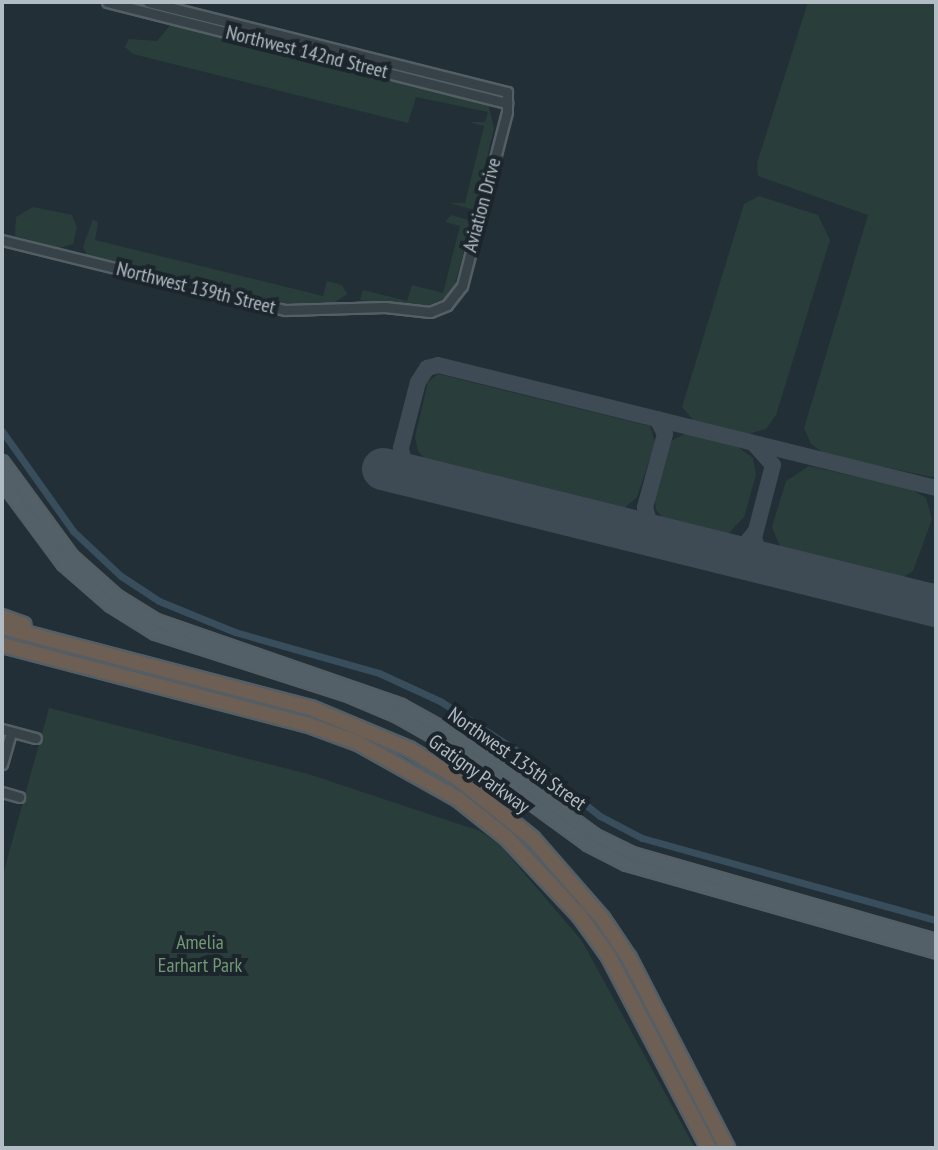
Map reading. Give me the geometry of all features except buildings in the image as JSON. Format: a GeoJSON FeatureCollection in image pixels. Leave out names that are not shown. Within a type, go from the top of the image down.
{"type":"FeatureCollection","features":[{"type":"Feature","properties":{"kind":"highway"},"geometry":{"type":"LineString","coordinates":[[2,617],[81,646]]}},
{"type":"Feature","properties":{"kind":"highway","name":"Gratigny Parkway"},"geometry":{"type":"LineString","coordinates":[[2,627],[311,708],[363,727],[409,749],[500,810],[573,881],[629,958],[727,1148]]}},
{"type":"Feature","properties":{"kind":"highway","name":"Gratigny Parkway"},"geometry":{"type":"LineString","coordinates":[[2,645],[306,724],[358,743],[416,772],[494,827],[540,870],[608,955],[709,1148]]}},
{"type":"Feature","properties":{"kind":"highway"},"geometry":{"type":"LineString","coordinates":[[2,655],[100,672]]}},
{"type":"Feature","properties":{"kind":"main road","name":"Northwest 135th Street"},"geometry":{"type":"LineString","coordinates":[[2,461],[71,555],[147,615],[195,637],[323,674],[401,705],[468,742],[566,816],[623,849],[936,952]]}},
{"type":"Feature","properties":{"kind":"main road","name":"Northwest 135th Street"},"geometry":{"type":"LineString","coordinates":[[2,482],[63,564],[110,605],[155,633],[319,685],[397,716],[461,752],[562,827],[619,861],[802,910],[936,940]]}},
{"type":"Feature","properties":{"kind":"street","name":"Northwest 142nd Street"},"geometry":{"type":"LineString","coordinates":[[107,2],[507,103]]}},
{"type":"Feature","properties":{"kind":"street","name":"Northwest 142nd Street"},"geometry":{"type":"LineString","coordinates":[[148,2],[507,92]]}},
{"type":"Feature","properties":{"kind":"street","name":"Aviation Drive"},"geometry":{"type":"LineString","coordinates":[[439,309],[462,286],[507,103],[507,92]]}},
{"type":"Feature","properties":{"kind":"street","name":"Northwest 139th Street"},"geometry":{"type":"LineString","coordinates":[[2,240],[285,310],[439,309]]}},
{"type":"Feature","properties":{"kind":"street"},"geometry":{"type":"LineString","coordinates":[[2,764],[7,730],[36,738]]}},
{"type":"Feature","properties":{"kind":"street"},"geometry":{"type":"LineString","coordinates":[[2,792],[19,797]]}},
{"type":"Feature","properties":{"kind":"green space"},"geometry":{"type":"Polygon","coordinates":[[[808,2],[936,2],[936,475],[931,477],[825,454],[811,444],[804,428],[868,215],[758,176],[757,163],[808,2]]]}},
{"type":"Feature","properties":{"kind":"green space"},"geometry":{"type":"Polygon","coordinates":[[[173,22],[488,104],[494,128],[475,210],[449,203],[465,203],[484,126],[469,122],[485,122],[488,112],[416,97],[408,123],[133,54],[125,47],[129,39],[157,41],[173,22]]]}},
{"type":"Feature","properties":{"kind":"green space"},"geometry":{"type":"Polygon","coordinates":[[[759,196],[818,215],[830,240],[776,415],[766,429],[748,434],[694,421],[682,407],[744,204],[759,196]]]}},
{"type":"Feature","properties":{"kind":"green space"},"geometry":{"type":"Polygon","coordinates":[[[33,207],[72,215],[77,227],[73,244],[59,248],[15,236],[16,217],[33,207]]]}},
{"type":"Feature","properties":{"kind":"green space"},"geometry":{"type":"Polygon","coordinates":[[[451,215],[472,221],[455,284],[446,298],[423,307],[360,300],[363,290],[407,301],[412,285],[443,293],[460,226],[445,222],[451,215]]]}},
{"type":"Feature","properties":{"kind":"green space"},"geometry":{"type":"Polygon","coordinates":[[[93,219],[98,223],[95,240],[323,296],[327,281],[342,285],[347,294],[334,303],[286,303],[87,255],[83,247],[93,219]]]}},
{"type":"Feature","properties":{"kind":"green space"},"geometry":{"type":"Polygon","coordinates":[[[438,374],[650,426],[655,443],[637,497],[626,507],[608,510],[429,464],[418,451],[415,437],[428,382],[438,374]]]}},
{"type":"Feature","properties":{"kind":"green space"},"geometry":{"type":"Polygon","coordinates":[[[686,433],[738,447],[753,458],[756,475],[744,517],[728,534],[712,536],[670,526],[656,510],[654,494],[671,441],[686,433]]]}},
{"type":"Feature","properties":{"kind":"green space"},"geometry":{"type":"Polygon","coordinates":[[[809,466],[911,489],[926,498],[932,519],[913,571],[900,579],[884,579],[781,549],[772,527],[786,481],[809,466]]]}},
{"type":"Feature","properties":{"kind":"green space","name":"Amelia Earhart Park"},"geometry":{"type":"Polygon","coordinates":[[[49,708],[308,774],[480,831],[500,845],[582,941],[695,1148],[2,1148],[2,878],[49,708]]]}},
{"type":"Feature","properties":{"kind":"waterway"},"geometry":{"type":"LineString","coordinates":[[2,431],[73,531],[121,576],[159,601],[235,632],[379,673],[440,701],[514,749],[600,816],[642,838],[936,920]]}},
{"type":"Feature","properties":{"kind":"taxiway"},"geometry":{"type":"LineString","coordinates":[[407,475],[401,448],[418,382],[427,368],[438,365],[936,488]]}},
{"type":"Feature","properties":{"kind":"taxiway"},"geometry":{"type":"LineString","coordinates":[[657,419],[665,434],[645,507],[650,525],[663,538]]}},
{"type":"Feature","properties":{"kind":"taxiway"},"geometry":{"type":"LineString","coordinates":[[754,444],[773,465],[754,538],[760,556],[773,566]]}},
{"type":"Feature","properties":{"kind":"taxiway"},"geometry":{"type":"LineString","coordinates":[[719,552],[742,548],[755,532]]}},
{"type":"Feature","properties":{"kind":"taxiway"},"geometry":{"type":"LineString","coordinates":[[902,597],[936,591]]}},
{"type":"Feature","properties":{"kind":"runway"},"geometry":{"type":"LineString","coordinates":[[383,469],[936,606]]}}]}
